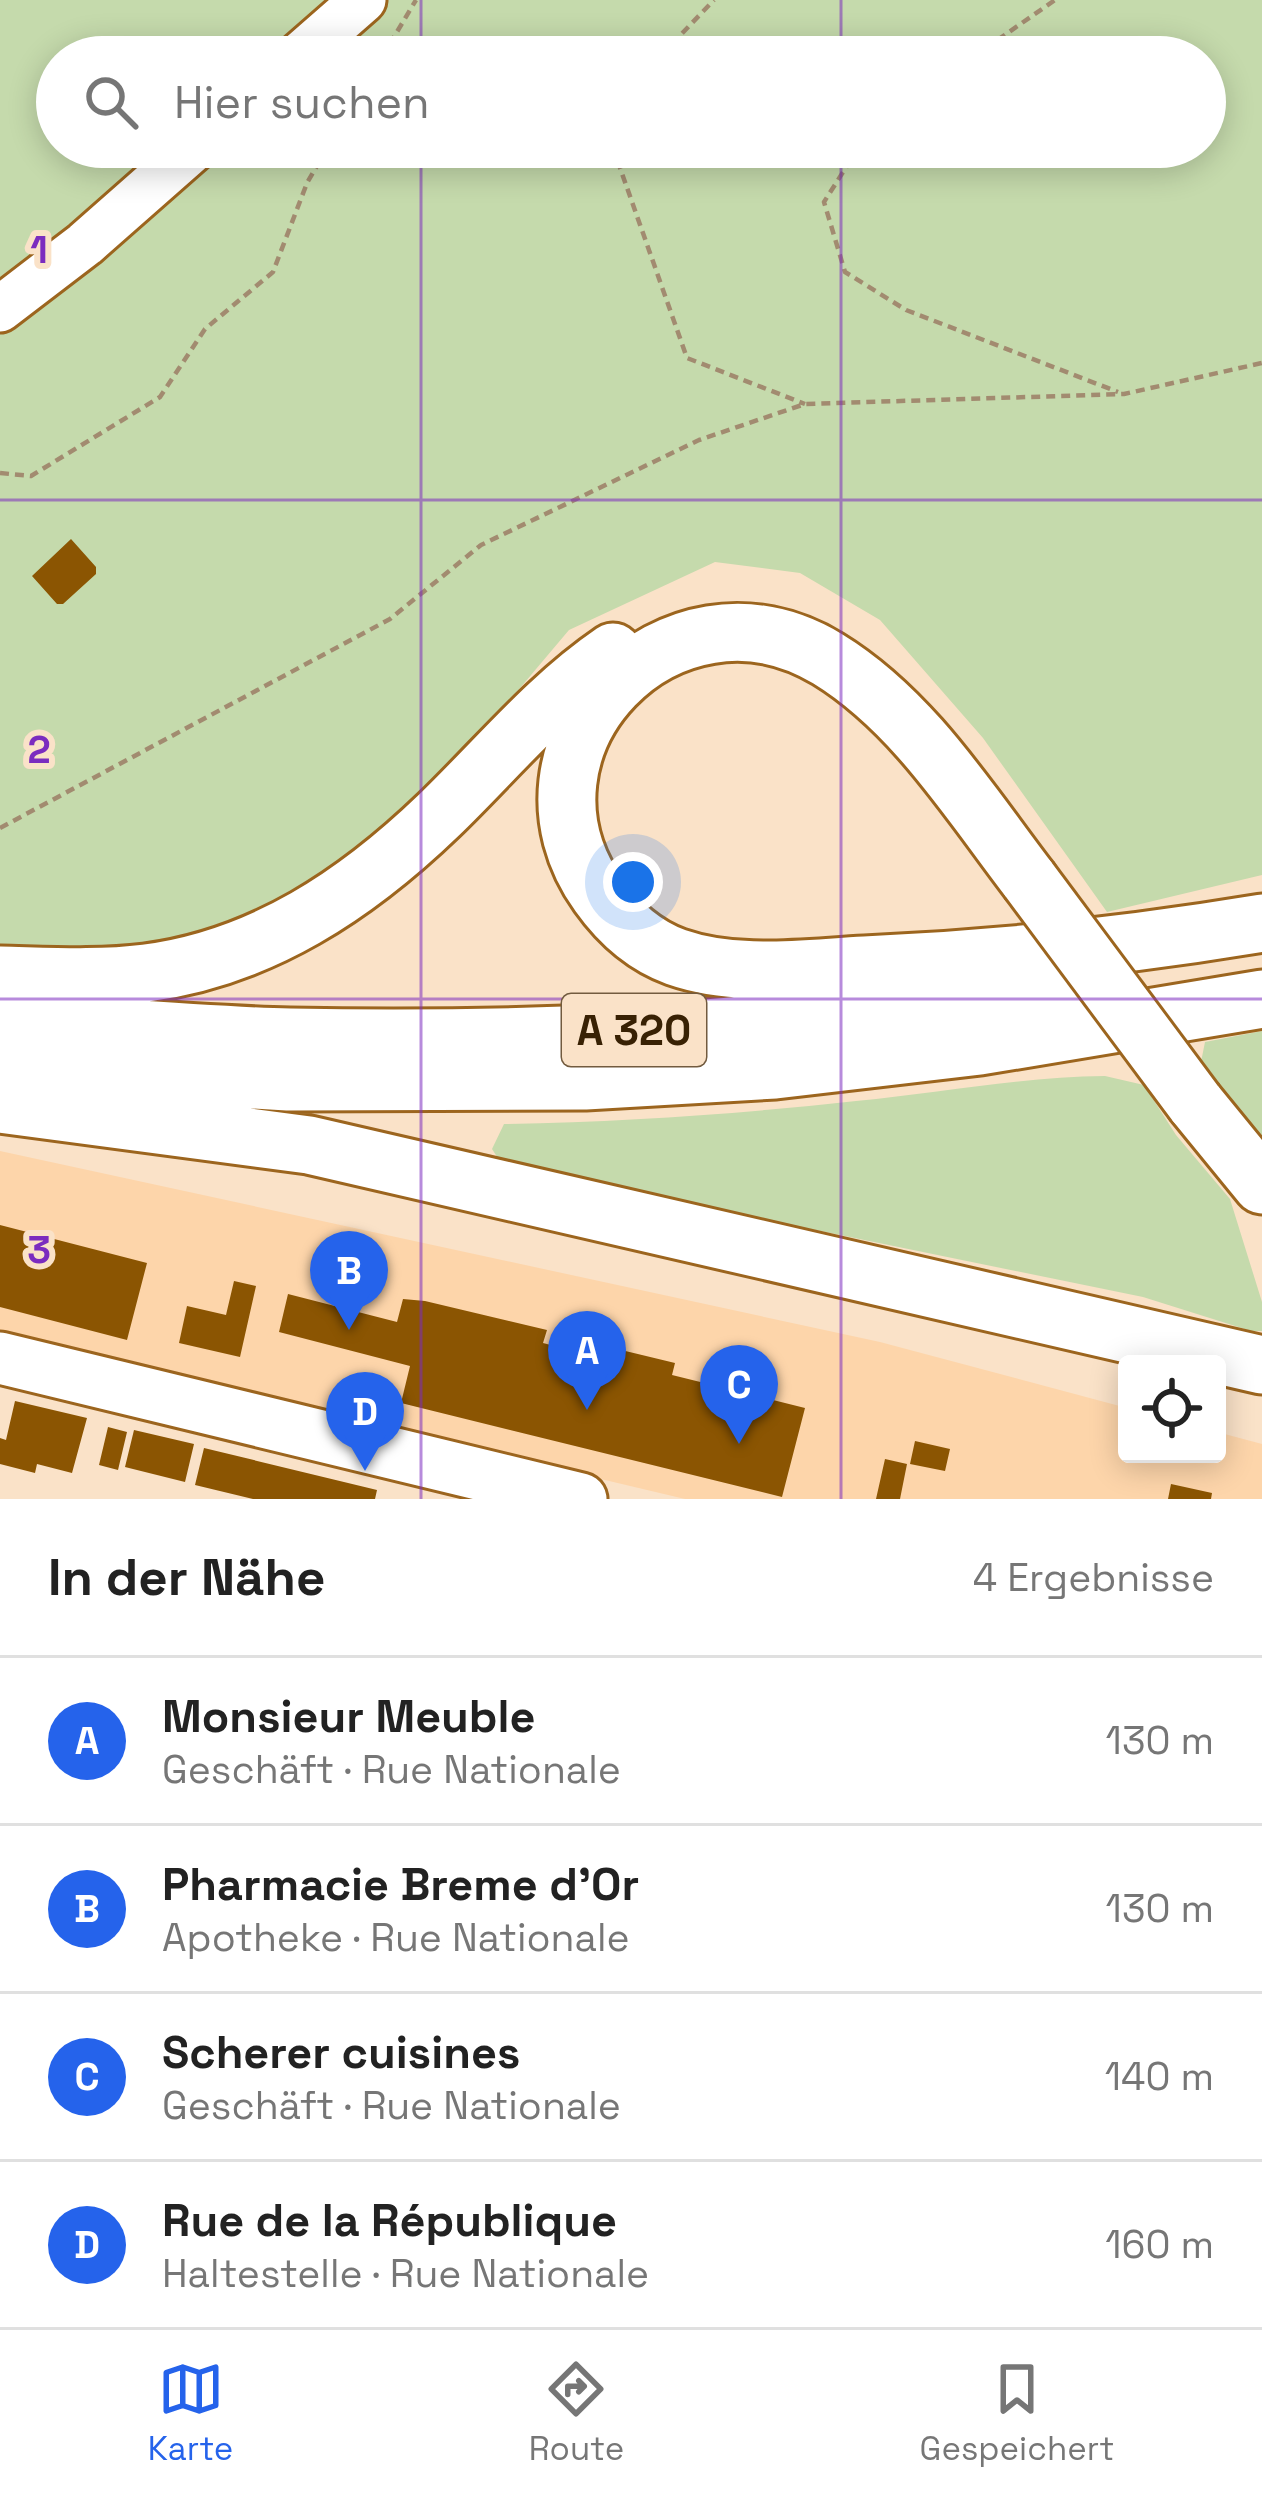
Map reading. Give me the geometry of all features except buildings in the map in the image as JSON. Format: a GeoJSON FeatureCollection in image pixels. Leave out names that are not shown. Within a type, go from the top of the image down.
{"type":"FeatureCollection","features":[{"type":"Feature","properties":{"kind":"highway"},"geometry":{"type":"LineString","coordinates":[[0,975],[147,973],[219,956],[294,928],[384,865],[518,734],[601,660],[634,638],[669,624],[727,614],[788,624],[834,644],[886,683],[951,752],[1035,876],[1262,1185]]}},
{"type":"Feature","properties":{"kind":"highway"},"geometry":{"type":"LineString","coordinates":[[1035,876],[877,695],[826,658],[784,641],[728,632],[674,643],[644,658],[594,710],[579,740],[571,771],[569,829],[582,872],[621,925],[675,956],[751,971],[1010,958],[1262,923]]}},
{"type":"Feature","properties":{"kind":"highway","name":"A 320"},"geometry":{"type":"LineString","coordinates":[[0,1020],[289,1036],[624,1031],[972,1003],[1262,950]]}},
{"type":"Feature","properties":{"kind":"highway","name":"A 320"},"geometry":{"type":"LineString","coordinates":[[0,1064],[288,1082],[585,1081],[775,1070],[980,1046],[1262,999]]}},
{"type":"Feature","properties":{"kind":"highway"},"geometry":{"type":"LineString","coordinates":[[1200,1099],[1262,1163]]}},
{"type":"Feature","properties":{"kind":"highway"},"geometry":{"type":"LineString","coordinates":[[0,1104],[309,1144],[1262,1365]]}},
{"type":"Feature","properties":{"kind":"main road"},"geometry":{"type":"LineString","coordinates":[[322,36],[363,0]]}},
{"type":"Feature","properties":{"kind":"main road"},"geometry":{"type":"LineString","coordinates":[[0,309],[85,244],[171,168]]}},
{"type":"Feature","properties":{"kind":"main road"},"geometry":{"type":"LineString","coordinates":[[0,1358],[581,1499]]}},
{"type":"Feature","properties":{"kind":"path"},"geometry":{"type":"LineString","coordinates":[[395,36],[416,0]]}},
{"type":"Feature","properties":{"kind":"path"},"geometry":{"type":"LineString","coordinates":[[680,36],[714,0]]}},
{"type":"Feature","properties":{"kind":"path"},"geometry":{"type":"LineString","coordinates":[[1003,36],[1055,0]]}},
{"type":"Feature","properties":{"kind":"path"},"geometry":{"type":"LineString","coordinates":[[0,472],[31,476],[160,397],[205,329],[273,272],[316,168]]}},
{"type":"Feature","properties":{"kind":"path"},"geometry":{"type":"LineString","coordinates":[[620,168],[687,358],[805,404]]}},
{"type":"Feature","properties":{"kind":"path"},"geometry":{"type":"LineString","coordinates":[[846,168],[824,202],[845,272],[906,310],[1124,394]]}},
{"type":"Feature","properties":{"kind":"path"},"geometry":{"type":"LineString","coordinates":[[0,828],[390,619],[482,545],[699,440],[805,404],[1124,394],[1262,363]]}},
{"type":"Feature","properties":{"kind":"shaded area"},"geometry":{"type":"Polygon","coordinates":[[[0,1151],[880,1342],[1118,1406],[1118,1463],[1226,1463],[1226,1434],[1262,1444],[1262,1499],[685,1499],[0,1336],[0,1151]]]}},
{"type":"Feature","properties":{"kind":"green space"},"geometry":{"type":"Polygon","coordinates":[[[0,0],[1262,0],[1262,875],[1107,912],[983,738],[880,620],[800,573],[715,562],[569,630],[429,796],[336,893],[178,954],[0,962],[0,0]]]}},
{"type":"Feature","properties":{"kind":"green space"},"geometry":{"type":"Polygon","coordinates":[[[1262,1031],[1262,1142],[1201,1062],[1205,1042],[1262,1031]]]}},
{"type":"Feature","properties":{"kind":"green space"},"geometry":{"type":"Polygon","coordinates":[[[1105,1076],[1144,1085],[1176,1135],[1230,1199],[1262,1302],[1262,1331],[1143,1297],[503,1166],[492,1149],[504,1124],[724,1113],[1105,1076]]]}},
{"type":"Feature","properties":{"kind":"place","name":"Pharmacie Breme d'Or"},"geometry":{"type":"Point","coordinates":[349,1330]}},
{"type":"Feature","properties":{"kind":"place","name":"Monsieur Meuble"},"geometry":{"type":"Point","coordinates":[587,1410]}},
{"type":"Feature","properties":{"kind":"place","name":"Scherer cuisines"},"geometry":{"type":"Point","coordinates":[739,1444]}},
{"type":"Feature","properties":{"kind":"place","name":"Rue de la République"},"geometry":{"type":"Point","coordinates":[365,1471]}}]}
